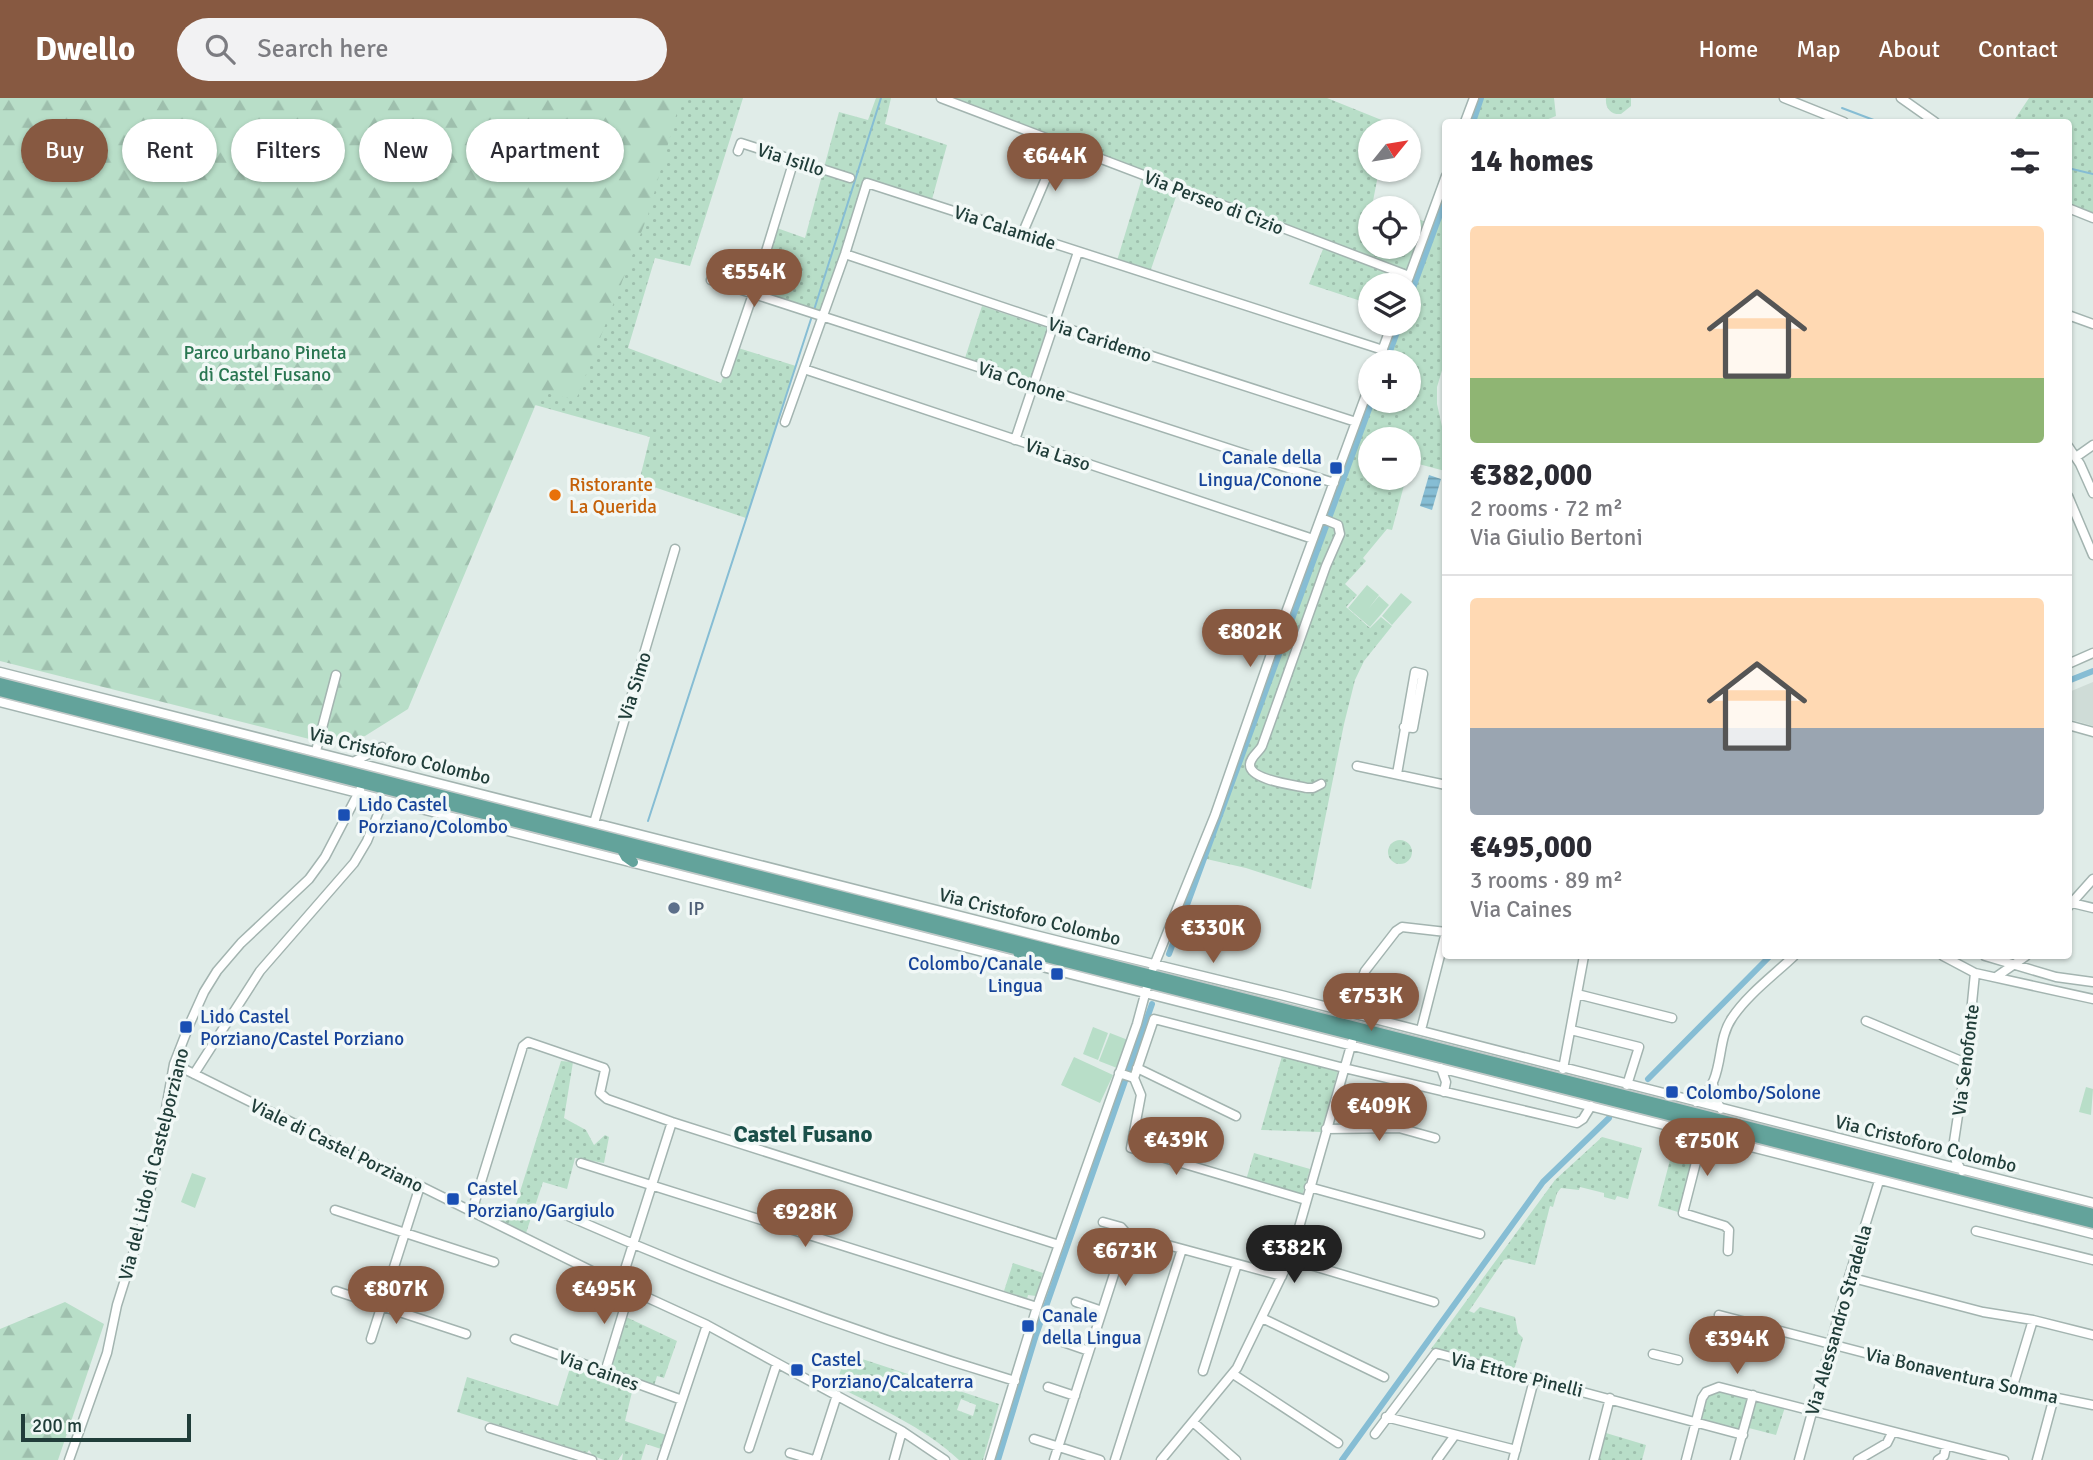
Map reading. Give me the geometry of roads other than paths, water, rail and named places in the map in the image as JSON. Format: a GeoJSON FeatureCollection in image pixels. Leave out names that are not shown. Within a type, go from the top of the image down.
{"type":"FeatureCollection","features":[{"type":"Feature","properties":{"kind":"main road","name":"Via Cristoforo Colombo"},"geometry":{"type":"LineString","coordinates":[[0,683],[363,785],[518,813],[1150,978],[1354,1036],[2093,1223]]}},
{"type":"Feature","properties":{"kind":"main road","name":"Via Cristoforo Colombo"},"geometry":{"type":"LineString","coordinates":[[0,691],[363,785],[1016,948],[1290,1009],[1354,1036],[2093,1214]]}},
{"type":"Feature","properties":{"kind":"main road"},"geometry":{"type":"LineString","coordinates":[[621,848],[633,862]]}},
{"type":"Feature","properties":{"kind":"main road"},"geometry":{"type":"LineString","coordinates":[[1016,948],[1023,962]]}},
{"type":"Feature","properties":{"kind":"street","name":"Via Perseo di Cizio"},"geometry":{"type":"LineString","coordinates":[[942,98],[1401,273]]}},
{"type":"Feature","properties":{"kind":"street"},"geometry":{"type":"LineString","coordinates":[[1466,119],[1474,98]]}},
{"type":"Feature","properties":{"kind":"street"},"geometry":{"type":"LineString","coordinates":[[1784,98],[1836,119]]}},
{"type":"Feature","properties":{"kind":"street"},"geometry":{"type":"LineString","coordinates":[[1901,98],[1931,119]]}},
{"type":"Feature","properties":{"kind":"street","name":"Via Isillo"},"geometry":{"type":"LineString","coordinates":[[738,151],[741,143],[850,178]]}},
{"type":"Feature","properties":{"kind":"street"},"geometry":{"type":"LineString","coordinates":[[1023,232],[1061,143]]}},
{"type":"Feature","properties":{"kind":"street"},"geometry":{"type":"LineString","coordinates":[[726,373],[794,160]]}},
{"type":"Feature","properties":{"kind":"street","name":"Via Calamide"},"geometry":{"type":"LineString","coordinates":[[785,422],[845,254],[867,183],[1383,349]]}},
{"type":"Feature","properties":{"kind":"street"},"geometry":{"type":"LineString","coordinates":[[1410,273],[1442,187]]}},
{"type":"Feature","properties":{"kind":"street"},"geometry":{"type":"LineString","coordinates":[[2072,210],[2093,218]]}},
{"type":"Feature","properties":{"kind":"street"},"geometry":{"type":"LineString","coordinates":[[1015,440],[1078,252]]}},
{"type":"Feature","properties":{"kind":"street","name":"Via Caridemo"},"geometry":{"type":"LineString","coordinates":[[845,254],[1356,422]]}},
{"type":"Feature","properties":{"kind":"street","name":"Via Conone"},"geometry":{"type":"LineString","coordinates":[[711,280],[1334,483]]}},
{"type":"Feature","properties":{"kind":"street"},"geometry":{"type":"LineString","coordinates":[[2072,316],[2093,324]]}},
{"type":"Feature","properties":{"kind":"street"},"geometry":{"type":"LineString","coordinates":[[1383,349],[1388,336]]}},
{"type":"Feature","properties":{"kind":"street","name":"Via Laso"},"geometry":{"type":"LineString","coordinates":[[804,369],[1313,539]]}},
{"type":"Feature","properties":{"kind":"street"},"geometry":{"type":"LineString","coordinates":[[990,1460],[1037,1307],[1120,1074],[1150,978],[1215,815],[1313,539],[1327,520],[1334,483],[1359,413]]}},
{"type":"Feature","properties":{"kind":"street"},"geometry":{"type":"LineString","coordinates":[[2076,457],[2093,445]]}},
{"type":"Feature","properties":{"kind":"street"},"geometry":{"type":"LineString","coordinates":[[2072,452],[2093,493]]}},
{"type":"Feature","properties":{"kind":"street"},"geometry":{"type":"LineString","coordinates":[[2072,507],[2093,555]]}},
{"type":"Feature","properties":{"kind":"street"},"geometry":{"type":"LineString","coordinates":[[1321,784],[1307,788],[1261,778],[1252,772],[1250,764],[1262,746],[1340,534],[1340,527],[1327,520]]}},
{"type":"Feature","properties":{"kind":"street","name":"Via Simo"},"geometry":{"type":"LineString","coordinates":[[594,823],[675,549]]}},
{"type":"Feature","properties":{"kind":"street"},"geometry":{"type":"LineString","coordinates":[[2072,662],[2093,653]]}},
{"type":"Feature","properties":{"kind":"street","name":"Via Cristoforo Colombo"},"geometry":{"type":"LineString","coordinates":[[0,671],[594,823],[1150,978]]}},
{"type":"Feature","properties":{"kind":"street"},"geometry":{"type":"LineString","coordinates":[[1397,774],[1404,727],[1415,672],[1423,674],[1413,728],[1404,727]]}},
{"type":"Feature","properties":{"kind":"street"},"geometry":{"type":"LineString","coordinates":[[316,751],[336,675]]}},
{"type":"Feature","properties":{"kind":"street","name":"Via Cristoforo Colombo"},"geometry":{"type":"LineString","coordinates":[[0,702],[197,751],[363,785],[386,801],[1023,962],[1281,995],[1721,1110],[2093,1203]]}},
{"type":"Feature","properties":{"kind":"street"},"geometry":{"type":"LineString","coordinates":[[2072,726],[2093,732]]}},
{"type":"Feature","properties":{"kind":"street"},"geometry":{"type":"LineString","coordinates":[[197,751],[208,744]]}},
{"type":"Feature","properties":{"kind":"street"},"geometry":{"type":"LineString","coordinates":[[355,761],[382,747]]}},
{"type":"Feature","properties":{"kind":"street"},"geometry":{"type":"LineString","coordinates":[[1357,766],[1442,784]]}},
{"type":"Feature","properties":{"kind":"street"},"geometry":{"type":"LineString","coordinates":[[363,785],[372,771],[379,768]]}},
{"type":"Feature","properties":{"kind":"street","name":"Via del Lido di Castelporziano"},"geometry":{"type":"LineString","coordinates":[[69,1460],[107,1353],[117,1305],[141,1229],[155,1170],[174,1064],[204,992],[241,943],[309,879],[326,857],[363,785]]}},
{"type":"Feature","properties":{"kind":"street"},"geometry":{"type":"LineString","coordinates":[[194,1074],[260,971],[354,863],[367,841],[382,804],[386,801]]}},
{"type":"Feature","properties":{"kind":"street"},"geometry":{"type":"LineString","coordinates":[[511,801],[518,813]]}},
{"type":"Feature","properties":{"kind":"street"},"geometry":{"type":"LineString","coordinates":[[2072,901],[2093,879]]}},
{"type":"Feature","properties":{"kind":"street"},"geometry":{"type":"LineString","coordinates":[[2072,904],[2093,908]]}},
{"type":"Feature","properties":{"kind":"street"},"geometry":{"type":"LineString","coordinates":[[1161,1460],[1233,1374],[1290,1259],[1354,1036],[1352,1015],[1365,971],[1402,927],[1442,932]]}},
{"type":"Feature","properties":{"kind":"street"},"geometry":{"type":"LineString","coordinates":[[1422,1027],[1442,948]]}},
{"type":"Feature","properties":{"kind":"street"},"geometry":{"type":"LineString","coordinates":[[1563,1069],[1583,959]]}},
{"type":"Feature","properties":{"kind":"street"},"geometry":{"type":"LineString","coordinates":[[1696,1102],[1707,1095],[1713,1084],[1730,1020],[1791,959]]}},
{"type":"Feature","properties":{"kind":"street"},"geometry":{"type":"LineString","coordinates":[[1949,959],[1975,973],[2093,999]]}},
{"type":"Feature","properties":{"kind":"street"},"geometry":{"type":"LineString","coordinates":[[1996,959],[2063,979],[2093,982]]}},
{"type":"Feature","properties":{"kind":"street"},"geometry":{"type":"LineString","coordinates":[[1996,977],[2021,959]]}},
{"type":"Feature","properties":{"kind":"street","name":"Via Senofonte"},"geometry":{"type":"LineString","coordinates":[[1953,1148],[1966,1063],[1975,973]]}},
{"type":"Feature","properties":{"kind":"street"},"geometry":{"type":"LineString","coordinates":[[1577,994],[1672,1018]]}},
{"type":"Feature","properties":{"kind":"street"},"geometry":{"type":"LineString","coordinates":[[1281,995],[1290,1009]]}},
{"type":"Feature","properties":{"kind":"street"},"geometry":{"type":"LineString","coordinates":[[1133,1078],[1154,1018],[1344,1068],[1577,1123],[1591,1106]]}},
{"type":"Feature","properties":{"kind":"street"},"geometry":{"type":"LineString","coordinates":[[1866,1021],[1966,1063]]}},
{"type":"Feature","properties":{"kind":"street"},"geometry":{"type":"LineString","coordinates":[[1571,1030],[1639,1047],[1627,1085]]}},
{"type":"Feature","properties":{"kind":"street","name":"Via Cristoforo Colombo"},"geometry":{"type":"LineString","coordinates":[[1354,1036],[1441,1068],[2093,1234]]}},
{"type":"Feature","properties":{"kind":"street"},"geometry":{"type":"LineString","coordinates":[[472,1211],[526,1043],[604,1068],[600,1089],[602,1096],[672,1122],[1059,1245]]}},
{"type":"Feature","properties":{"kind":"street","name":"Viale di Castel Porziano"},"geometry":{"type":"LineString","coordinates":[[174,1064],[620,1285],[708,1325],[902,1431],[945,1460]]}},
{"type":"Feature","properties":{"kind":"street"},"geometry":{"type":"LineString","coordinates":[[1138,1068],[1236,1116]]}},
{"type":"Feature","properties":{"kind":"street"},"geometry":{"type":"LineString","coordinates":[[1441,1068],[1446,1082],[1444,1092]]}},
{"type":"Feature","properties":{"kind":"street"},"geometry":{"type":"LineString","coordinates":[[1120,1074],[1133,1078],[1141,1095],[1131,1148],[1306,1200]]}},
{"type":"Feature","properties":{"kind":"street"},"geometry":{"type":"LineString","coordinates":[[1713,1084],[1721,1110]]}},
{"type":"Feature","properties":{"kind":"street"},"geometry":{"type":"LineString","coordinates":[[1590,1095],[1603,1109]]}},
{"type":"Feature","properties":{"kind":"street"},"geometry":{"type":"LineString","coordinates":[[620,1285],[672,1122]]}},
{"type":"Feature","properties":{"kind":"street"},"geometry":{"type":"LineString","coordinates":[[1326,1129],[1399,1129],[1435,1138]]}},
{"type":"Feature","properties":{"kind":"street"},"geometry":{"type":"LineString","coordinates":[[1703,1135],[1683,1213],[1725,1226],[1729,1230],[1728,1251]]}},
{"type":"Feature","properties":{"kind":"street"},"geometry":{"type":"LineString","coordinates":[[1935,1164],[1953,1148]]}},
{"type":"Feature","properties":{"kind":"street"},"geometry":{"type":"LineString","coordinates":[[1953,1148],[1962,1171]]}},
{"type":"Feature","properties":{"kind":"street"},"geometry":{"type":"LineString","coordinates":[[581,1163],[1037,1307]]}},
{"type":"Feature","properties":{"kind":"street","name":"Via Alessandro Stradella"},"geometry":{"type":"LineString","coordinates":[[1799,1460],[1849,1277],[1879,1181]]}},
{"type":"Feature","properties":{"kind":"street"},"geometry":{"type":"LineString","coordinates":[[371,1339],[420,1186]]}},
{"type":"Feature","properties":{"kind":"street"},"geometry":{"type":"LineString","coordinates":[[1309,1187],[1480,1234]]}},
{"type":"Feature","properties":{"kind":"street"},"geometry":{"type":"LineString","coordinates":[[335,1210],[494,1262]]}},
{"type":"Feature","properties":{"kind":"street"},"geometry":{"type":"LineString","coordinates":[[559,1212],[796,1309],[907,1349],[1015,1381]]}},
{"type":"Feature","properties":{"kind":"street"},"geometry":{"type":"LineString","coordinates":[[1103,1222],[1121,1227],[1127,1234],[1282,1276]]}},
{"type":"Feature","properties":{"kind":"street"},"geometry":{"type":"LineString","coordinates":[[1976,1231],[2093,1260]]}},
{"type":"Feature","properties":{"kind":"street"},"geometry":{"type":"LineString","coordinates":[[1054,1460],[1127,1234]]}},
{"type":"Feature","properties":{"kind":"street"},"geometry":{"type":"LineString","coordinates":[[1115,1460],[1182,1249]]}},
{"type":"Feature","properties":{"kind":"street"},"geometry":{"type":"LineString","coordinates":[[1290,1259],[1434,1302]]}},
{"type":"Feature","properties":{"kind":"street"},"geometry":{"type":"LineString","coordinates":[[1090,1262],[1115,1270]]}},
{"type":"Feature","properties":{"kind":"street"},"geometry":{"type":"LineString","coordinates":[[1203,1371],[1237,1264]]}},
{"type":"Feature","properties":{"kind":"street"},"geometry":{"type":"LineString","coordinates":[[1849,1277],[1983,1312],[2033,1320],[2093,1335]]}},
{"type":"Feature","properties":{"kind":"street"},"geometry":{"type":"LineString","coordinates":[[336,1290],[466,1334]]}},
{"type":"Feature","properties":{"kind":"street"},"geometry":{"type":"LineString","coordinates":[[605,1372],[631,1290]]}},
{"type":"Feature","properties":{"kind":"street"},"geometry":{"type":"LineString","coordinates":[[1076,1302],[1102,1311]]}},
{"type":"Feature","properties":{"kind":"street","name":"Via Bonaventura Somma"},"geometry":{"type":"LineString","coordinates":[[1719,1315],[2012,1390],[2093,1405]]}},
{"type":"Feature","properties":{"kind":"street"},"geometry":{"type":"LineString","coordinates":[[1262,1318],[1384,1377]]}},
{"type":"Feature","properties":{"kind":"street"},"geometry":{"type":"LineString","coordinates":[[2012,1390],[2033,1320]]}},
{"type":"Feature","properties":{"kind":"street"},"geometry":{"type":"LineString","coordinates":[[662,1460],[708,1325]]}},
{"type":"Feature","properties":{"kind":"street","name":"Via Caines"},"geometry":{"type":"LineString","coordinates":[[515,1339],[682,1400]]}},
{"type":"Feature","properties":{"kind":"street"},"geometry":{"type":"LineString","coordinates":[[1063,1342],[1089,1350]]}},
{"type":"Feature","properties":{"kind":"street","name":"Via Ettore Pinelli"},"geometry":{"type":"LineString","coordinates":[[1375,1434],[1436,1353],[1742,1435]]}},
{"type":"Feature","properties":{"kind":"street"},"geometry":{"type":"LineString","coordinates":[[1653,1354],[1678,1360]]}},
{"type":"Feature","properties":{"kind":"street"},"geometry":{"type":"LineString","coordinates":[[749,1448],[777,1363]]}},
{"type":"Feature","properties":{"kind":"street"},"geometry":{"type":"LineString","coordinates":[[1233,1374],[1338,1443]]}},
{"type":"Feature","properties":{"kind":"street"},"geometry":{"type":"LineString","coordinates":[[1513,1460],[1534,1380]]}},
{"type":"Feature","properties":{"kind":"street"},"geometry":{"type":"LineString","coordinates":[[1048,1387],[1075,1396]]}},
{"type":"Feature","properties":{"kind":"street"},"geometry":{"type":"LineString","coordinates":[[1685,1460],[1702,1398],[1706,1392],[1719,1387],[2004,1460]]}},
{"type":"Feature","properties":{"kind":"street"},"geometry":{"type":"LineString","coordinates":[[790,1454],[815,1460],[837,1395]]}},
{"type":"Feature","properties":{"kind":"street"},"geometry":{"type":"LineString","coordinates":[[1735,1460],[1753,1395]]}},
{"type":"Feature","properties":{"kind":"street"},"geometry":{"type":"LineString","coordinates":[[2037,1460],[2054,1396]]}},
{"type":"Feature","properties":{"kind":"street"},"geometry":{"type":"LineString","coordinates":[[1594,1460],[1610,1398]]}},
{"type":"Feature","properties":{"kind":"street"},"geometry":{"type":"LineString","coordinates":[[1386,1417],[1516,1450]]}},
{"type":"Feature","properties":{"kind":"street"},"geometry":{"type":"LineString","coordinates":[[1193,1422],[1236,1460]]}},
{"type":"Feature","properties":{"kind":"street"},"geometry":{"type":"LineString","coordinates":[[490,1428],[592,1460]]}},
{"type":"Feature","properties":{"kind":"street"},"geometry":{"type":"LineString","coordinates":[[894,1460],[902,1431]]}},
{"type":"Feature","properties":{"kind":"street"},"geometry":{"type":"LineString","coordinates":[[1858,1460],[1887,1443],[1892,1433]]}},
{"type":"Feature","properties":{"kind":"street"},"geometry":{"type":"LineString","coordinates":[[1437,1460],[1455,1436]]}},
{"type":"Feature","properties":{"kind":"street"},"geometry":{"type":"LineString","coordinates":[[1034,1439],[1100,1460]]}},
{"type":"Feature","properties":{"kind":"street"},"geometry":{"type":"LineString","coordinates":[[1938,1460],[1944,1456],[1946,1447]]}},
{"type":"Feature","properties":{"kind":"water"},"geometry":{"type":"Polygon","coordinates":[[[1429,475],[1441,479],[1432,510],[1420,506],[1429,475]]]}},
{"type":"Feature","properties":{"kind":"waterway"},"geometry":{"type":"LineString","coordinates":[[814,310],[881,98]]}},
{"type":"Feature","properties":{"kind":"waterway"},"geometry":{"type":"LineString","coordinates":[[1474,119],[1481,98]]}},
{"type":"Feature","properties":{"kind":"waterway"},"geometry":{"type":"LineString","coordinates":[[1842,108],[1871,119]]}},
{"type":"Feature","properties":{"kind":"waterway"},"geometry":{"type":"LineString","coordinates":[[2072,169],[2093,174]]}},
{"type":"Feature","properties":{"kind":"waterway"},"geometry":{"type":"LineString","coordinates":[[1419,273],[1442,209]]}},
{"type":"Feature","properties":{"kind":"waterway"},"geometry":{"type":"LineString","coordinates":[[648,821],[812,316]]}},
{"type":"Feature","properties":{"kind":"waterway"},"geometry":{"type":"LineString","coordinates":[[1390,350],[1396,336]]}},
{"type":"Feature","properties":{"kind":"waterway"},"geometry":{"type":"LineString","coordinates":[[1169,954],[1368,413]]}},
{"type":"Feature","properties":{"kind":"waterway"},"geometry":{"type":"LineString","coordinates":[[2072,679],[2093,671]]}},
{"type":"Feature","properties":{"kind":"waterway"},"geometry":{"type":"LineString","coordinates":[[1648,1079],[1767,959]]}},
{"type":"Feature","properties":{"kind":"waterway"},"geometry":{"type":"LineString","coordinates":[[998,1460],[1036,1335],[1152,1004]]}},
{"type":"Feature","properties":{"kind":"waterway"},"geometry":{"type":"LineString","coordinates":[[1342,1460],[1543,1182],[1609,1118]]}},
{"type":"Feature","properties":{"kind":"place","name":"Canale della Lingua/Conone"},"geometry":{"type":"Point","coordinates":[1336,468]}},
{"type":"Feature","properties":{"kind":"place","name":"Ristorante La Querida"},"geometry":{"type":"Point","coordinates":[555,495]}},
{"type":"Feature","properties":{"kind":"place","name":"Lido Castel Porziano/Colombo"},"geometry":{"type":"Point","coordinates":[344,815]}},
{"type":"Feature","properties":{"kind":"place","name":"IP"},"geometry":{"type":"Point","coordinates":[674,908]}},
{"type":"Feature","properties":{"kind":"place","name":"Colombo/Canale Lingua"},"geometry":{"type":"Point","coordinates":[1057,974]}},
{"type":"Feature","properties":{"kind":"place","name":"Lido Castel Porziano/Castel Porziano"},"geometry":{"type":"Point","coordinates":[186,1027]}},
{"type":"Feature","properties":{"kind":"place","name":"Colombo/Solone"},"geometry":{"type":"Point","coordinates":[1672,1092]}},
{"type":"Feature","properties":{"kind":"place","name":"Castel Porziano/Gargiulo"},"geometry":{"type":"Point","coordinates":[453,1199]}},
{"type":"Feature","properties":{"kind":"place","name":"Canale della Lingua"},"geometry":{"type":"Point","coordinates":[1028,1326]}},
{"type":"Feature","properties":{"kind":"place","name":"Castel Porziano/Calcaterra"},"geometry":{"type":"Point","coordinates":[797,1370]}},
{"type":"Feature","properties":{"kind":"district","name":"Castel Fusano"},"geometry":{"type":"Point","coordinates":[803,1134]}},
{"type":"Feature","properties":{"kind":"park label","name":"Parco urbano Pineta di Castel Fusano"},"geometry":{"type":"Point","coordinates":[265,363]}}]}
